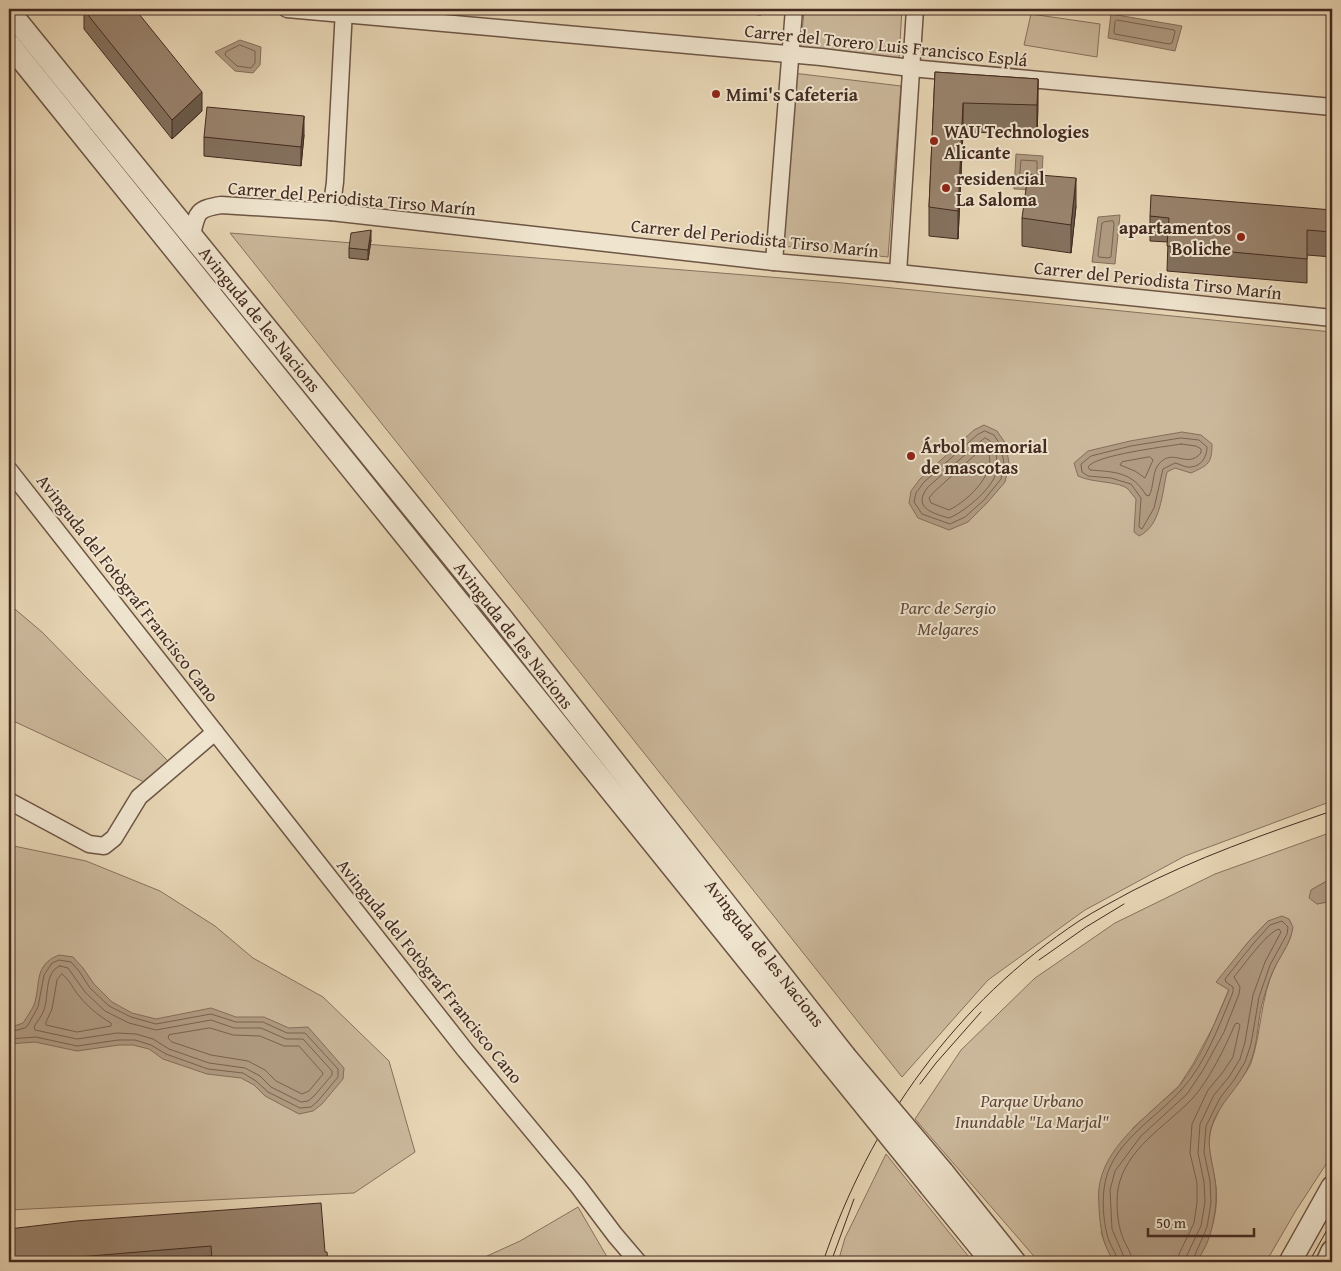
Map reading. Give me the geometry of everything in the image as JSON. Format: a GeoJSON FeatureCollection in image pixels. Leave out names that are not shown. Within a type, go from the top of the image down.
{"type":"FeatureCollection","features":[{"type":"Feature","properties":{"kind":"street","name":"Carrer del Torero Luis Francisco Esplá"},"geometry":{"type":"LineString","coordinates":[[287,9],[343,11],[1332,108]]}},
{"type":"Feature","properties":{"kind":"street"},"geometry":{"type":"LineString","coordinates":[[774,262],[794,9]]}},
{"type":"Feature","properties":{"kind":"street"},"geometry":{"type":"LineString","coordinates":[[898,273],[915,9]]}},
{"type":"Feature","properties":{"kind":"street","name":"Avinguda de les Nacions"},"geometry":{"type":"LineString","coordinates":[[9,11],[498,613],[838,1060]]}},
{"type":"Feature","properties":{"kind":"street"},"geometry":{"type":"LineString","coordinates":[[331,212],[335,182],[343,11]]}},
{"type":"Feature","properties":{"kind":"street","name":"Avinguda de les Nacions"},"geometry":{"type":"LineString","coordinates":[[9,44],[838,1060],[937,1179],[1015,1262]]}},
{"type":"Feature","properties":{"kind":"street","name":"Carrer del Periodista Tirso Marín"},"geometry":{"type":"LineString","coordinates":[[192,235],[195,218],[204,208],[227,206],[331,212],[774,262],[1332,318]]}},
{"type":"Feature","properties":{"kind":"street","name":"Avinguda del Fotògraf Francisco Cano"},"geometry":{"type":"LineString","coordinates":[[9,470],[465,1050],[578,1186],[638,1262]]}},
{"type":"Feature","properties":{"kind":"street"},"geometry":{"type":"LineString","coordinates":[[9,801],[89,844],[104,846],[114,838],[139,797],[215,732]]}},
{"type":"Feature","properties":{"kind":"street","name":"Avinguda de les Nacions"},"geometry":{"type":"LineString","coordinates":[[937,1179],[992,1262]]}},
{"type":"Feature","properties":{"kind":"street"},"geometry":{"type":"LineString","coordinates":[[1290,1262],[1332,1187]]}},
{"type":"Feature","properties":{"kind":"street","name":"Avinguda del Fotògraf Francisco Cano"},"geometry":{"type":"LineString","coordinates":[[615,1235],[625,1262]]}},
{"type":"Feature","properties":{"kind":"street"},"geometry":{"type":"LineString","coordinates":[[1326,1262],[1332,1251]]}},
{"type":"Feature","properties":{"kind":"green space"},"geometry":{"type":"Polygon","coordinates":[[[804,9],[902,9],[899,59],[801,47],[804,9]]]}},
{"type":"Feature","properties":{"kind":"green space"},"geometry":{"type":"Polygon","coordinates":[[[1031,14],[1100,24],[1097,57],[1024,45],[1031,14]]]}},
{"type":"Feature","properties":{"kind":"green space"},"geometry":{"type":"Polygon","coordinates":[[[793,73],[901,86],[888,257],[782,246],[793,73]]]}},
{"type":"Feature","properties":{"kind":"green space","name":"Parc de Sergio Melgares"},"geometry":{"type":"Polygon","coordinates":[[[230,233],[843,283],[1332,332],[1332,801],[1185,856],[1085,910],[988,980],[902,1077],[230,233]]]}},
{"type":"Feature","properties":{"kind":"green space"},"geometry":{"type":"Polygon","coordinates":[[[9,604],[42,632],[169,762],[144,782],[9,719],[9,604]]]}},
{"type":"Feature","properties":{"kind":"green space","name":"Parque Urbano Inundable \"La Marjal\""},"geometry":{"type":"Polygon","coordinates":[[[1332,832],[1332,878],[1311,890],[1317,904],[1332,901],[1332,1155],[1295,1212],[1266,1262],[1195,1262],[1201,1253],[1214,1220],[1217,1196],[1209,1141],[1212,1125],[1224,1100],[1251,1063],[1266,991],[1292,931],[1289,919],[1268,921],[1249,941],[1217,982],[1229,989],[1213,1027],[1193,1064],[1179,1086],[1133,1128],[1101,1232],[1114,1262],[1039,1262],[915,1119],[961,1050],[1035,978],[1115,923],[1215,874],[1332,832]]]}},
{"type":"Feature","properties":{"kind":"green space"},"geometry":{"type":"Polygon","coordinates":[[[9,845],[86,861],[160,891],[215,926],[253,958],[323,997],[389,1061],[415,1152],[354,1193],[9,1210],[9,845]]]}},
{"type":"Feature","properties":{"kind":"green space"},"geometry":{"type":"Polygon","coordinates":[[[886,1154],[973,1262],[838,1262],[845,1238],[886,1154]]]}},
{"type":"Feature","properties":{"kind":"green space"},"geometry":{"type":"Polygon","coordinates":[[[578,1207],[610,1262],[474,1262],[520,1241],[578,1207]]]}},
{"type":"Feature","properties":{"kind":"water"},"geometry":{"type":"Polygon","coordinates":[[[1111,14],[1182,26],[1175,51],[1108,38],[1111,14]]]}},
{"type":"Feature","properties":{"kind":"water"},"geometry":{"type":"Polygon","coordinates":[[[240,40],[261,47],[260,65],[253,73],[235,71],[215,52],[240,40]]]}},
{"type":"Feature","properties":{"kind":"water"},"geometry":{"type":"Polygon","coordinates":[[[1016,154],[1043,156],[1041,190],[1014,189],[1016,154]]]}},
{"type":"Feature","properties":{"kind":"water"},"geometry":{"type":"Polygon","coordinates":[[[1120,215],[1115,264],[1092,262],[1098,217],[1120,215]]]}},
{"type":"Feature","properties":{"kind":"water"},"geometry":{"type":"Polygon","coordinates":[[[984,425],[997,431],[1006,444],[1009,464],[1005,482],[968,522],[949,530],[918,518],[909,503],[911,491],[920,479],[974,430],[984,425]]]}},
{"type":"Feature","properties":{"kind":"water"},"geometry":{"type":"Polygon","coordinates":[[[1182,432],[1201,435],[1212,444],[1210,460],[1205,466],[1191,473],[1175,468],[1167,472],[1162,499],[1156,517],[1152,525],[1139,536],[1134,532],[1136,499],[1128,489],[1124,486],[1078,476],[1074,463],[1088,451],[1182,432]]]}},
{"type":"Feature","properties":{"kind":"water"},"geometry":{"type":"Polygon","coordinates":[[[1332,878],[1332,901],[1317,904],[1309,898],[1311,890],[1332,878]]]}},
{"type":"Feature","properties":{"kind":"water"},"geometry":{"type":"Polygon","coordinates":[[[1282,916],[1289,919],[1293,927],[1292,932],[1272,972],[1266,989],[1253,1055],[1246,1072],[1214,1119],[1211,1128],[1210,1148],[1216,1200],[1213,1224],[1206,1246],[1195,1262],[1114,1262],[1105,1243],[1099,1215],[1099,1188],[1106,1164],[1120,1143],[1138,1123],[1177,1088],[1195,1063],[1208,1039],[1229,990],[1216,982],[1268,921],[1282,916]]]}},
{"type":"Feature","properties":{"kind":"water"},"geometry":{"type":"Polygon","coordinates":[[[59,955],[73,957],[94,984],[112,1002],[132,1013],[156,1019],[211,1008],[236,1017],[264,1017],[289,1028],[308,1027],[344,1068],[343,1079],[322,1104],[313,1111],[299,1114],[265,1096],[254,1085],[241,1078],[207,1074],[163,1059],[149,1049],[133,1045],[77,1051],[35,1042],[9,1044],[9,1028],[23,1023],[34,1005],[39,976],[45,964],[59,955]]]}},
{"type":"Feature","properties":{"kind":"building"},"geometry":{"type":"Polygon","coordinates":[[[85,9],[135,9],[202,92],[172,120],[85,9]]]}},
{"type":"Feature","properties":{"kind":"building"},"geometry":{"type":"Polygon","coordinates":[[[935,72],[1038,79],[1037,105],[963,103],[958,211],[929,207],[935,72]]]}},
{"type":"Feature","properties":{"kind":"building"},"geometry":{"type":"Polygon","coordinates":[[[207,107],[304,116],[301,147],[204,137],[207,107]]]}},
{"type":"Feature","properties":{"kind":"building"},"geometry":{"type":"Polygon","coordinates":[[[1028,174],[1076,178],[1071,225],[1022,218],[1028,174]]]}},
{"type":"Feature","properties":{"kind":"building"},"geometry":{"type":"Polygon","coordinates":[[[1151,195],[1332,210],[1332,232],[1307,230],[1307,259],[1167,246],[1169,218],[1150,216],[1151,195]]]}},
{"type":"Feature","properties":{"kind":"building"},"geometry":{"type":"Polygon","coordinates":[[[371,230],[368,250],[349,248],[351,233],[371,230]]]}},
{"type":"Feature","properties":{"kind":"building"},"geometry":{"type":"Polygon","coordinates":[[[321,1203],[325,1252],[327,1252],[328,1262],[212,1262],[211,1246],[54,1259],[54,1262],[9,1262],[9,1229],[76,1221],[321,1203]]]}},
{"type":"Feature","properties":{"kind":"tram line"},"geometry":{"type":"LineString","coordinates":[[823,1262],[842,1211],[866,1161],[892,1114],[922,1070],[956,1028],[994,989],[1035,953],[1079,921],[1132,891],[1205,857],[1332,811]]}},
{"type":"Feature","properties":{"kind":"tram line"},"geometry":{"type":"LineString","coordinates":[[1039,960],[1086,927],[1124,904]]}},
{"type":"Feature","properties":{"kind":"tram line"},"geometry":{"type":"LineString","coordinates":[[920,1084],[981,1012]]}},
{"type":"Feature","properties":{"kind":"tram line"},"geometry":{"type":"LineString","coordinates":[[831,1262],[854,1199]]}},
{"type":"Feature","properties":{"kind":"tram line"},"geometry":{"type":"LineString","coordinates":[[1309,1262],[1332,1221]]}},
{"type":"Feature","properties":{"kind":"place","name":"Mimi's Cafeteria"},"geometry":{"type":"Point","coordinates":[716,94]}},
{"type":"Feature","properties":{"kind":"place","name":"WAU Technologies Alicante"},"geometry":{"type":"Point","coordinates":[934,141]}},
{"type":"Feature","properties":{"kind":"place","name":"residencial La Saloma"},"geometry":{"type":"Point","coordinates":[946,188]}},
{"type":"Feature","properties":{"kind":"place","name":"apartamentos Boliche"},"geometry":{"type":"Point","coordinates":[1241,237]}},
{"type":"Feature","properties":{"kind":"place","name":"Árbol memorial de mascotas"},"geometry":{"type":"Point","coordinates":[911,456]}}]}
